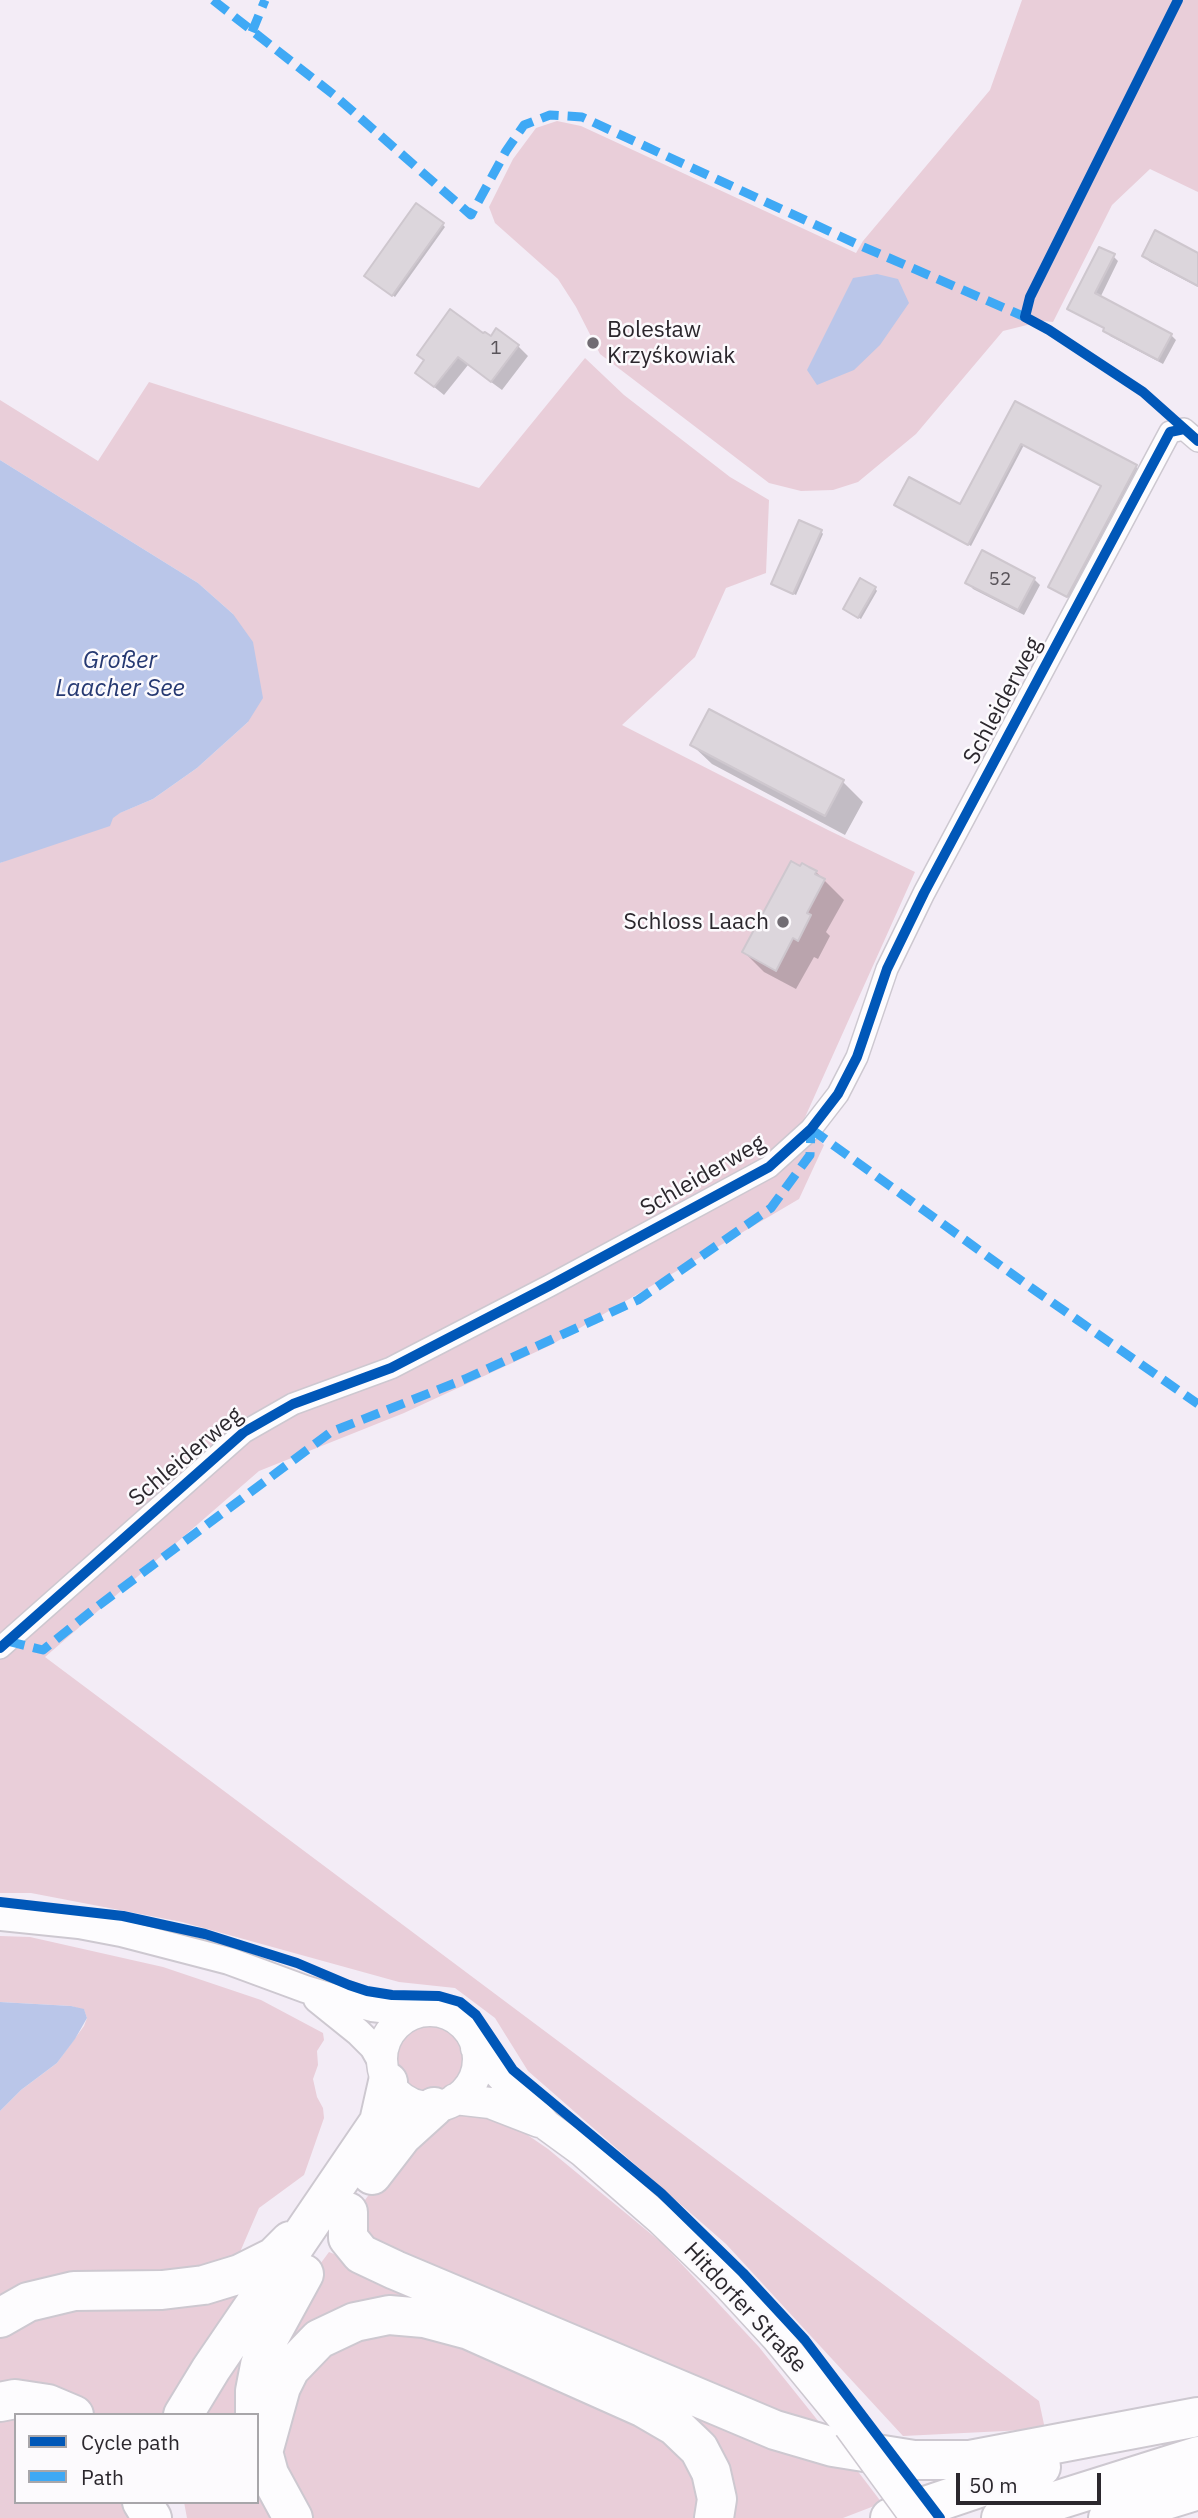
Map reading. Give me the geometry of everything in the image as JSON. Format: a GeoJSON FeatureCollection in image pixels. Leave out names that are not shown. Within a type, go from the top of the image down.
{"type":"FeatureCollection","features":[{"type":"Feature","properties":{"kind":"highway"},"geometry":{"type":"LineString","coordinates":[[255,2413],[255,2391],[260,2365],[270,2338],[379,2122],[385,2073]]}},
{"type":"Feature","properties":{"kind":"highway"},"geometry":{"type":"LineString","coordinates":[[184,2413],[211,2369],[335,2209],[402,2136],[445,2103]]}},
{"type":"Feature","properties":{"kind":"highway"},"geometry":{"type":"LineString","coordinates":[[0,2318],[28,2302],[74,2291],[162,2290],[204,2285],[240,2274],[274,2257],[335,2209]]}},
{"type":"Feature","properties":{"kind":"highway"},"geometry":{"type":"LineString","coordinates":[[335,2209],[348,2238],[361,2254],[762,2425],[833,2447],[914,2460],[970,2460],[1198,2417]]}},
{"type":"Feature","properties":{"kind":"highway"},"geometry":{"type":"LineString","coordinates":[[293,2518],[277,2492],[260,2443],[281,2386],[290,2369],[319,2339],[355,2322],[389,2315],[424,2318],[469,2330],[644,2408],[675,2426],[699,2449],[712,2472],[718,2499],[714,2518]]}},
{"type":"Feature","properties":{"kind":"highway"},"geometry":{"type":"LineString","coordinates":[[0,2402],[15,2399],[48,2404],[70,2413]]}},
{"type":"Feature","properties":{"kind":"highway"},"geometry":{"type":"LineString","coordinates":[[890,2518],[1120,2442],[1158,2426]]}},
{"type":"Feature","properties":{"kind":"highway"},"geometry":{"type":"LineString","coordinates":[[1001,2518],[1198,2456]]}},
{"type":"Feature","properties":{"kind":"highway"},"geometry":{"type":"LineString","coordinates":[[1108,2518],[1198,2490]]}},
{"type":"Feature","properties":{"kind":"main road"},"geometry":{"type":"LineString","coordinates":[[431,2011],[453,2018],[470,2034],[477,2048],[474,2077],[467,2090],[445,2103],[421,2106],[407,2101],[396,2093],[385,2073],[383,2050],[387,2038],[403,2019],[415,2013],[431,2011]]}},
{"type":"Feature","properties":{"kind":"main road","name":"Hitdorfer Straße"},"geometry":{"type":"LineString","coordinates":[[477,2048],[546,2125],[583,2152],[661,2220],[730,2287],[776,2337],[849,2426],[916,2518]]}},
{"type":"Feature","properties":{"kind":"main road","name":"Hitdorfer Straße"},"geometry":{"type":"LineString","coordinates":[[445,2103],[490,2103],[546,2125]]}},
{"type":"Feature","properties":{"kind":"street","name":"Schleiderweg"},"geometry":{"type":"LineString","coordinates":[[0,1648],[244,1432],[293,1404],[391,1368],[549,1286],[769,1167],[811,1129],[838,1094],[851,1070],[887,969],[924,893],[1170,432],[1184,429],[1198,441]]}},
{"type":"Feature","properties":{"kind":"street"},"geometry":{"type":"LineString","coordinates":[[0,1917],[68,1923],[121,1933],[229,1961],[305,1989],[372,2008],[415,2013]]}},
{"type":"Feature","properties":{"kind":"street"},"geometry":{"type":"LineString","coordinates":[[305,1989],[358,2032],[373,2048],[385,2073]]}},
{"type":"Feature","properties":{"kind":"shaded area"},"geometry":{"type":"Polygon","coordinates":[[[1022,0],[1198,0],[1198,192],[1150,169],[1112,205],[1053,322],[1043,321],[1003,331],[916,434],[858,482],[833,490],[801,491],[769,483],[600,354],[558,279],[495,223],[489,207],[513,159],[536,128],[557,121],[581,126],[856,253],[863,241],[990,90],[1022,0]]]}},
{"type":"Feature","properties":{"kind":"shaded area"},"geometry":{"type":"Polygon","coordinates":[[[585,358],[624,395],[730,477],[769,500],[766,573],[726,588],[695,657],[622,725],[915,872],[802,1124],[824,1145],[799,1199],[551,1345],[404,1413],[259,1471],[45,1657],[1039,2401],[1045,2429],[903,2436],[726,2244],[528,2071],[495,2018],[455,1988],[399,1982],[182,1922],[31,1893],[0,1893],[0,863],[153,799],[197,768],[248,722],[233,614],[198,583],[0,460],[0,400],[98,461],[149,382],[479,488],[585,358]]]}},
{"type":"Feature","properties":{"kind":"shaded area"},"geometry":{"type":"Polygon","coordinates":[[[0,1936],[30,1937],[163,1967],[261,2000],[323,2033],[324,2040],[317,2051],[318,2065],[313,2079],[324,2118],[304,2175],[259,2208],[237,2259],[183,2276],[0,2303],[0,2111],[21,2090],[57,2063],[87,2018],[84,2010],[71,2006],[0,2002],[0,1936]]]}},
{"type":"Feature","properties":{"kind":"shaded area"},"geometry":{"type":"Polygon","coordinates":[[[428,2025],[447,2031],[457,2041],[463,2060],[457,2079],[447,2089],[428,2095],[409,2089],[399,2079],[393,2060],[399,2041],[409,2031],[428,2025]]]}},
{"type":"Feature","properties":{"kind":"shaded area"},"geometry":{"type":"Polygon","coordinates":[[[478,2113],[516,2127],[548,2149],[662,2243],[759,2347],[835,2442],[366,2248],[355,2226],[365,2200],[400,2152],[428,2126],[457,2115],[478,2113]]]}},
{"type":"Feature","properties":{"kind":"shaded area"},"geometry":{"type":"Polygon","coordinates":[[[329,2252],[850,2461],[882,2503],[843,2518],[723,2518],[713,2462],[403,2307],[263,2394],[309,2279],[329,2252]]]}},
{"type":"Feature","properties":{"kind":"shaded area"},"geometry":{"type":"Polygon","coordinates":[[[252,2283],[176,2413],[84,2413],[0,2387],[0,2329],[25,2315],[252,2283]]]}},
{"type":"Feature","properties":{"kind":"shaded area"},"geometry":{"type":"Polygon","coordinates":[[[278,2294],[246,2413],[200,2413],[278,2294]]]}},
{"type":"Feature","properties":{"kind":"shaded area"},"geometry":{"type":"Polygon","coordinates":[[[366,2330],[457,2334],[690,2453],[705,2518],[311,2518],[290,2475],[284,2450],[287,2417],[310,2369],[366,2330]]]}},
{"type":"Feature","properties":{"kind":"shaded area"},"geometry":{"type":"Polygon","coordinates":[[[0,2413],[14,2415],[14,2504],[130,2504],[139,2518],[0,2518],[0,2413]]]}},
{"type":"Feature","properties":{"kind":"shaded area"},"geometry":{"type":"Polygon","coordinates":[[[259,2479],[278,2518],[187,2518],[184,2504],[259,2504],[259,2479]]]}},
{"type":"Feature","properties":{"kind":"water"},"geometry":{"type":"Polygon","coordinates":[[[877,274],[898,279],[909,303],[880,345],[854,370],[817,385],[807,370],[853,278],[877,274]]]}},
{"type":"Feature","properties":{"kind":"water","name":"Großer Laacher See"},"geometry":{"type":"Polygon","coordinates":[[[0,460],[198,583],[233,614],[253,642],[263,698],[248,722],[197,768],[153,799],[120,813],[113,818],[110,826],[0,863],[0,460]]]}},
{"type":"Feature","properties":{"kind":"water"},"geometry":{"type":"Polygon","coordinates":[[[0,2002],[71,2006],[84,2009],[87,2018],[57,2063],[21,2090],[0,2111],[0,2002]]]}},
{"type":"Feature","properties":{"kind":"building"},"geometry":{"type":"Polygon","coordinates":[[[416,203],[444,223],[392,296],[364,276],[416,203]]]}},
{"type":"Feature","properties":{"kind":"building"},"geometry":{"type":"Polygon","coordinates":[[[1155,230],[1198,253],[1198,286],[1142,256],[1155,230]]]}},
{"type":"Feature","properties":{"kind":"building"},"geometry":{"type":"Polygon","coordinates":[[[1099,247],[1115,254],[1095,293],[1172,334],[1158,360],[1067,309],[1099,247]]]}},
{"type":"Feature","properties":{"kind":"building"},"geometry":{"type":"Polygon","coordinates":[[[450,309],[483,333],[491,336],[496,328],[519,345],[491,382],[458,357],[434,387],[415,373],[424,360],[417,355],[450,309]]]}},
{"type":"Feature","properties":{"kind":"building"},"geometry":{"type":"Polygon","coordinates":[[[1015,401],[1137,465],[1067,597],[1048,587],[1101,486],[1021,444],[968,545],[894,505],[909,477],[960,504],[1015,401]]]}},
{"type":"Feature","properties":{"kind":"building"},"geometry":{"type":"Polygon","coordinates":[[[799,520],[822,530],[793,594],[771,584],[799,520]]]}},
{"type":"Feature","properties":{"kind":"building"},"geometry":{"type":"Polygon","coordinates":[[[982,550],[1035,578],[1018,610],[965,583],[982,550]]]}},
{"type":"Feature","properties":{"kind":"building"},"geometry":{"type":"Polygon","coordinates":[[[860,578],[876,587],[858,618],[843,609],[860,578]]]}},
{"type":"Feature","properties":{"kind":"building"},"geometry":{"type":"Polygon","coordinates":[[[709,709],[844,780],[825,816],[690,745],[709,709]]]}},
{"type":"Feature","properties":{"kind":"building","name":"Schloss Laach"},"geometry":{"type":"Polygon","coordinates":[[[791,861],[800,866],[802,863],[825,879],[807,913],[811,915],[798,941],[793,938],[776,971],[742,952],[791,861]]]}},
{"type":"Feature","properties":{"kind":"marked path"},"geometry":{"type":"LineString","coordinates":[[213,0],[334,95],[471,215],[506,151],[524,125],[550,115],[582,117],[859,245],[1025,317],[1026,311]]}},
{"type":"Feature","properties":{"kind":"marked path"},"geometry":{"type":"LineString","coordinates":[[252,32],[265,0]]}},
{"type":"Feature","properties":{"kind":"marked path"},"geometry":{"type":"LineString","coordinates":[[811,1129],[1198,1404]]}},
{"type":"Feature","properties":{"kind":"marked path"},"geometry":{"type":"LineString","coordinates":[[7,1641],[43,1650],[331,1432],[465,1379],[638,1300],[771,1208],[810,1155],[811,1129]]}},
{"type":"Feature","properties":{"kind":"cycle path"},"geometry":{"type":"LineString","coordinates":[[1178,0],[1030,297],[1025,317],[1143,392],[1198,441]]}},
{"type":"Feature","properties":{"kind":"cycle path"},"geometry":{"type":"LineString","coordinates":[[0,1648],[244,1432],[293,1404],[391,1368],[549,1286],[769,1167],[811,1129],[838,1094],[857,1057],[887,969],[924,893],[1170,432],[1184,429]]}},
{"type":"Feature","properties":{"kind":"cycle path"},"geometry":{"type":"LineString","coordinates":[[0,1902],[123,1916],[205,1934],[297,1963],[367,1991],[392,1995],[439,1996],[460,2002],[476,2015],[513,2070],[661,2193],[743,2273],[805,2340],[940,2518]]}},
{"type":"Feature","properties":{"kind":"place","name":"Bolesław Krzyśkowiak"},"geometry":{"type":"Point","coordinates":[593,343]}},
{"type":"Feature","properties":{"kind":"place","name":"Schloss Laach"},"geometry":{"type":"Point","coordinates":[783,922]}}]}
